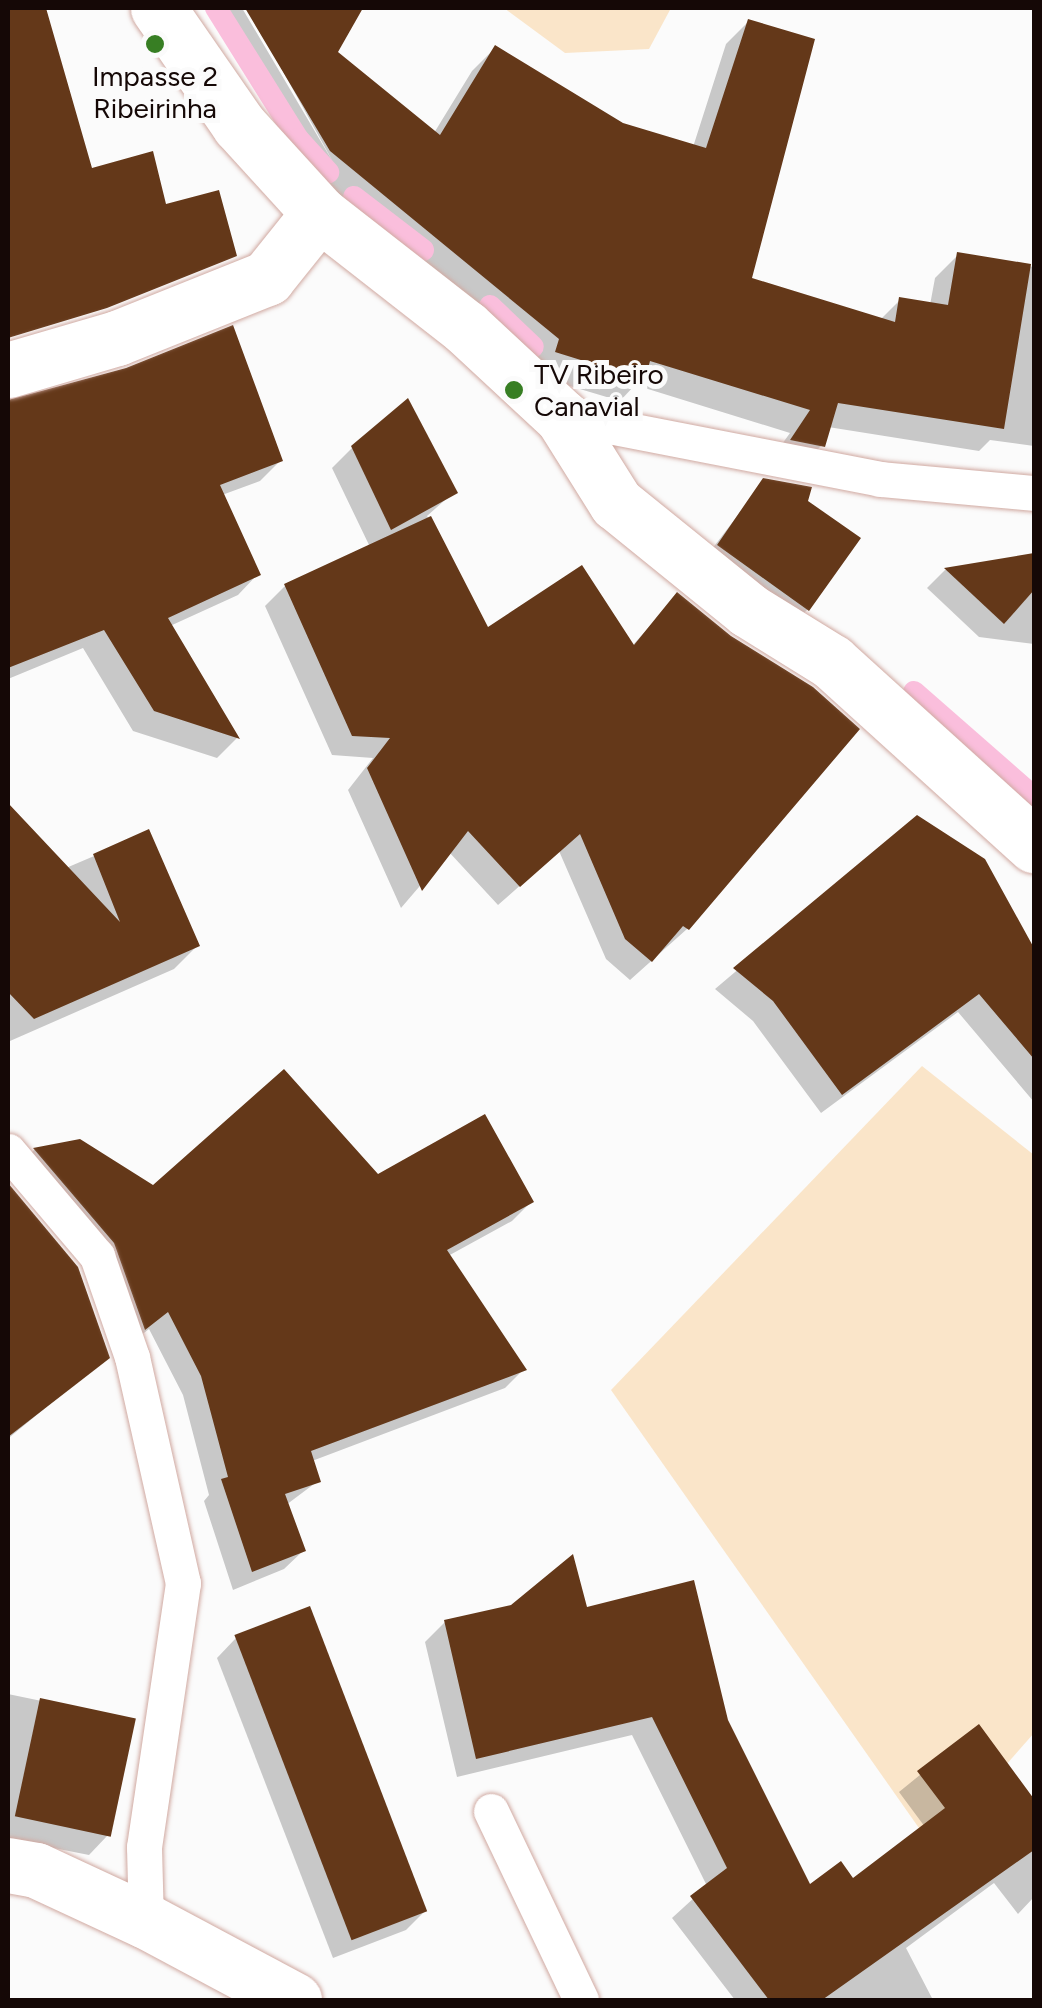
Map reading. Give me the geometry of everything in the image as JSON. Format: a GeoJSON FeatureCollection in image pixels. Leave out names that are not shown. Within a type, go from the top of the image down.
{"type":"FeatureCollection","features":[{"type":"Feature","properties":{"kind":"street"},"geometry":{"type":"LineString","coordinates":[[158,8],[239,125],[319,213],[466,327],[562,417],[616,504],[748,610],[832,662],[1034,845]]}},
{"type":"Feature","properties":{"kind":"street"},"geometry":{"type":"LineString","coordinates":[[8,370],[117,338],[267,278],[319,213]]}},
{"type":"Feature","properties":{"kind":"street"},"geometry":{"type":"LineString","coordinates":[[8,1865],[36,1870],[146,1920],[294,2000]]}},
{"type":"Feature","properties":{"kind":"lane"},"geometry":{"type":"LineString","coordinates":[[562,417],[880,480],[1034,493]]}},
{"type":"Feature","properties":{"kind":"lane"},"geometry":{"type":"LineString","coordinates":[[8,1152],[97,1256],[132,1357],[183,1583],[144,1848],[146,1920]]}},
{"type":"Feature","properties":{"kind":"lane"},"geometry":{"type":"LineString","coordinates":[[490,1811],[580,2000]]}},
{"type":"Feature","properties":{"kind":"shaded area"},"geometry":{"type":"Polygon","coordinates":[[[504,8],[671,8],[649,49],[565,53],[504,8]]]}},
{"type":"Feature","properties":{"kind":"shaded area"},"geometry":{"type":"Polygon","coordinates":[[[922,1066],[1034,1155],[1034,1733],[933,1848],[611,1390],[922,1066]]]}},
{"type":"Feature","properties":{"kind":"building"},"geometry":{"type":"Polygon","coordinates":[[[8,8],[46,8],[92,168],[153,151],[166,204],[219,190],[237,256],[107,308],[8,338],[8,8]]]}},
{"type":"Feature","properties":{"kind":"building"},"geometry":{"type":"Polygon","coordinates":[[[245,8],[363,8],[338,52],[440,135],[495,45],[623,123],[706,148],[748,19],[815,39],[752,278],[895,322],[899,297],[948,305],[957,252],[1031,264],[1004,429],[838,403],[825,447],[790,440],[810,410],[650,361],[645,380],[555,352],[559,339],[330,151],[245,8]]]}},
{"type":"Feature","properties":{"kind":"building"},"geometry":{"type":"Polygon","coordinates":[[[233,325],[283,461],[220,485],[261,575],[168,618],[240,739],[154,711],[104,630],[8,668],[8,400],[126,368],[233,325]]]}},
{"type":"Feature","properties":{"kind":"building"},"geometry":{"type":"Polygon","coordinates":[[[408,398],[458,493],[391,530],[351,446],[408,398]]]}},
{"type":"Feature","properties":{"kind":"building"},"geometry":{"type":"Polygon","coordinates":[[[763,478],[812,487],[808,501],[861,538],[809,611],[717,545],[763,478]]]}},
{"type":"Feature","properties":{"kind":"building"},"geometry":{"type":"Polygon","coordinates":[[[431,516],[488,627],[582,565],[634,645],[677,592],[731,636],[813,687],[860,729],[689,930],[683,926],[652,962],[625,939],[580,834],[520,887],[468,831],[422,891],[367,768],[390,738],[352,736],[284,584],[431,516]]]}},
{"type":"Feature","properties":{"kind":"building"},"geometry":{"type":"Polygon","coordinates":[[[1034,553],[1034,590],[1004,624],[944,568],[1034,553]]]}},
{"type":"Feature","properties":{"kind":"building"},"geometry":{"type":"Polygon","coordinates":[[[8,803],[120,922],[93,854],[149,829],[200,946],[34,1019],[8,992],[8,803]]]}},
{"type":"Feature","properties":{"kind":"building"},"geometry":{"type":"Polygon","coordinates":[[[917,815],[985,859],[1034,948],[1034,1059],[979,994],[842,1095],[773,1001],[733,968],[917,815]]]}},
{"type":"Feature","properties":{"kind":"building"},"geometry":{"type":"Polygon","coordinates":[[[284,1069],[378,1174],[485,1114],[534,1202],[447,1250],[527,1370],[311,1451],[321,1482],[285,1494],[306,1551],[252,1572],[221,1479],[228,1477],[201,1376],[168,1312],[145,1330],[114,1243],[33,1148],[80,1139],[153,1185],[284,1069]]]}},
{"type":"Feature","properties":{"kind":"building"},"geometry":{"type":"Polygon","coordinates":[[[8,1183],[78,1267],[110,1358],[8,1437],[8,1183]]]}},
{"type":"Feature","properties":{"kind":"building"},"geometry":{"type":"Polygon","coordinates":[[[573,1554],[587,1607],[694,1580],[728,1720],[810,1884],[841,1861],[853,1878],[945,1808],[917,1771],[979,1724],[1034,1799],[1034,1850],[822,2000],[769,2000],[690,1896],[727,1868],[652,1717],[476,1759],[444,1620],[511,1605],[573,1554]]]}},
{"type":"Feature","properties":{"kind":"building"},"geometry":{"type":"Polygon","coordinates":[[[310,1606],[427,1911],[352,1940],[234,1635],[310,1606]]]}},
{"type":"Feature","properties":{"kind":"building"},"geometry":{"type":"Polygon","coordinates":[[[40,1698],[136,1718],[111,1837],[15,1816],[40,1698]]]}},
{"type":"Feature","properties":{"kind":"waterway"},"geometry":{"type":"LineString","coordinates":[[216,8],[298,139],[328,172]]}},
{"type":"Feature","properties":{"kind":"waterway"},"geometry":{"type":"LineString","coordinates":[[354,197],[423,250]]}},
{"type":"Feature","properties":{"kind":"waterway"},"geometry":{"type":"LineString","coordinates":[[490,306],[533,347]]}},
{"type":"Feature","properties":{"kind":"waterway"},"geometry":{"type":"LineString","coordinates":[[914,692],[1034,797]]}},
{"type":"Feature","properties":{"kind":"place","name":"Impasse 2 Ribeirinha"},"geometry":{"type":"Point","coordinates":[155,44]}},
{"type":"Feature","properties":{"kind":"place","name":"TV Ribeiro Canavial"},"geometry":{"type":"Point","coordinates":[514,390]}}]}
